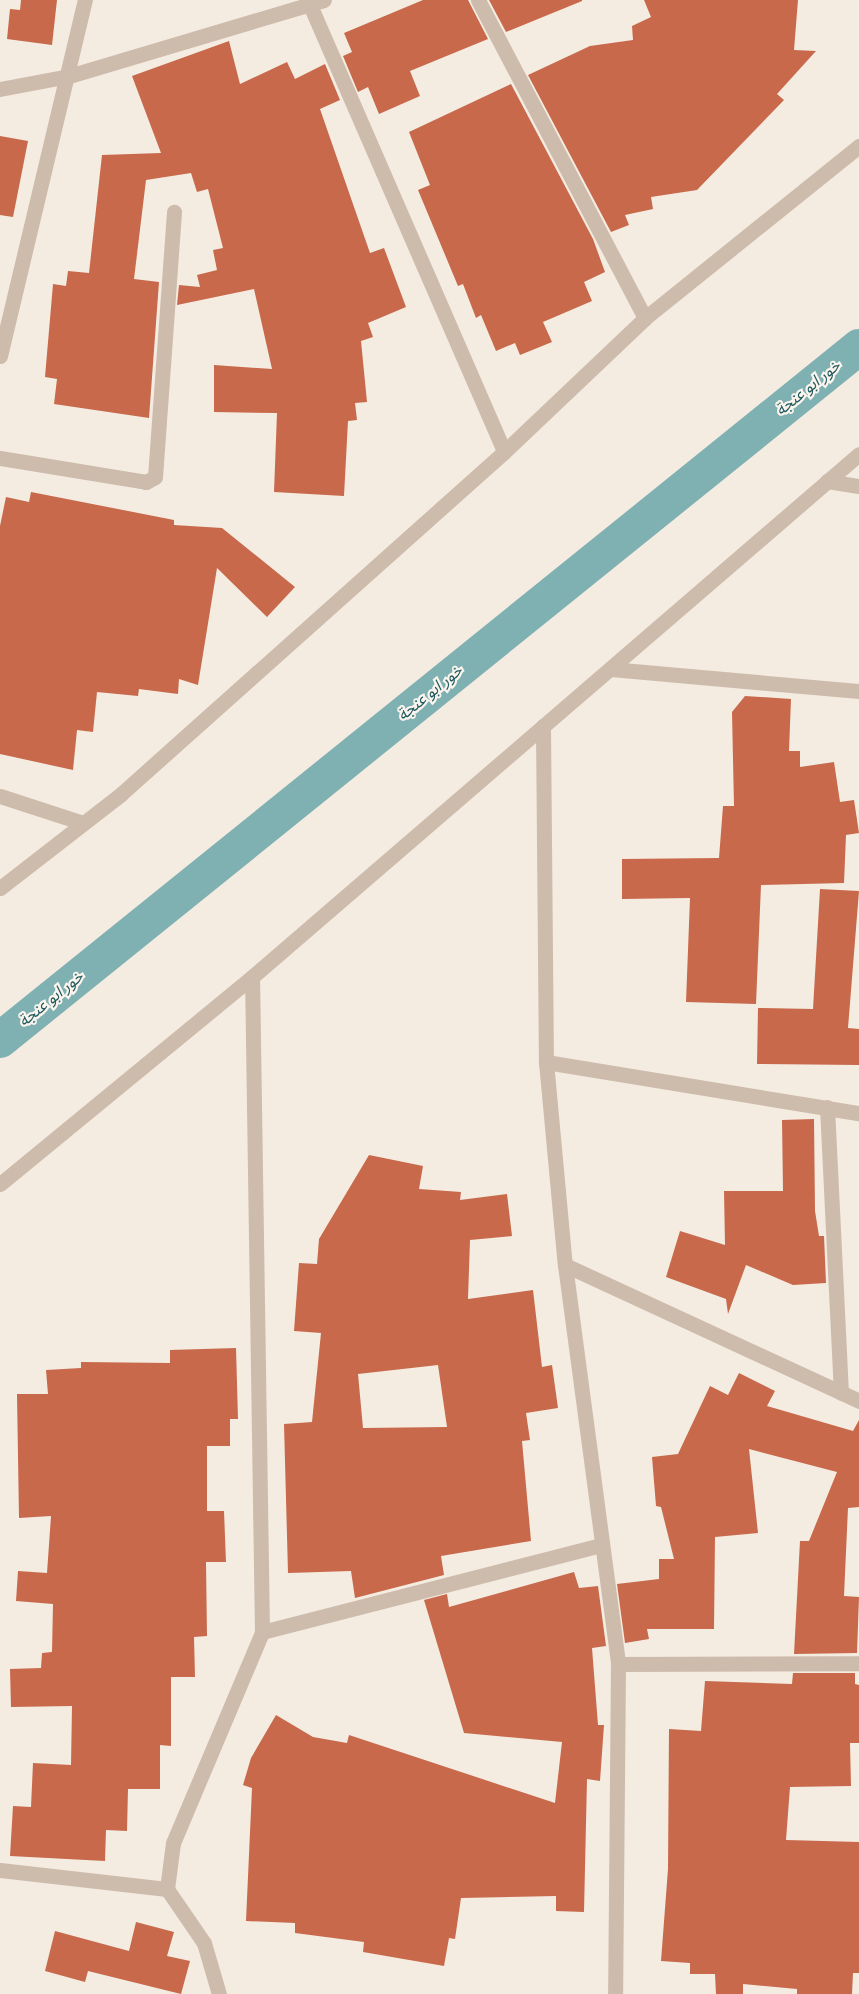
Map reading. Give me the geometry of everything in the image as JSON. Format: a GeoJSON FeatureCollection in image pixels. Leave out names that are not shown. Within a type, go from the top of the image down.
{"type":"FeatureCollection","features":[{"type":"Feature","properties":{"kind":"street"},"geometry":{"type":"LineString","coordinates":[[0,356],[69,76],[85,0]]}},
{"type":"Feature","properties":{"kind":"street"},"geometry":{"type":"LineString","coordinates":[[478,0],[645,318]]}},
{"type":"Feature","properties":{"kind":"street"},"geometry":{"type":"LineString","coordinates":[[0,89],[69,76],[317,2],[504,452]]}},
{"type":"Feature","properties":{"kind":"street"},"geometry":{"type":"LineString","coordinates":[[0,888],[121,794],[504,452],[645,318],[859,146]]}},
{"type":"Feature","properties":{"kind":"street"},"geometry":{"type":"LineString","coordinates":[[0,459],[146,482],[155,477],[174,212]]}},
{"type":"Feature","properties":{"kind":"street"},"geometry":{"type":"LineString","coordinates":[[0,1184],[252,977],[859,454]]}},
{"type":"Feature","properties":{"kind":"street"},"geometry":{"type":"LineString","coordinates":[[827,482],[859,486]]}},
{"type":"Feature","properties":{"kind":"street"},"geometry":{"type":"LineString","coordinates":[[611,669],[859,691]]}},
{"type":"Feature","properties":{"kind":"street"},"geometry":{"type":"LineString","coordinates":[[543,726],[546,1062],[565,1265],[600,1545],[618,1664],[615,1994]]}},
{"type":"Feature","properties":{"kind":"street"},"geometry":{"type":"LineString","coordinates":[[0,796],[83,823]]}},
{"type":"Feature","properties":{"kind":"street"},"geometry":{"type":"LineString","coordinates":[[219,1994],[204,1943],[168,1889],[173,1844],[262,1632],[252,977]]}},
{"type":"Feature","properties":{"kind":"street"},"geometry":{"type":"LineString","coordinates":[[546,1062],[859,1113]]}},
{"type":"Feature","properties":{"kind":"street"},"geometry":{"type":"LineString","coordinates":[[827,1107],[841,1393]]}},
{"type":"Feature","properties":{"kind":"street"},"geometry":{"type":"LineString","coordinates":[[565,1265],[859,1401]]}},
{"type":"Feature","properties":{"kind":"street"},"geometry":{"type":"LineString","coordinates":[[262,1632],[600,1545]]}},
{"type":"Feature","properties":{"kind":"street"},"geometry":{"type":"LineString","coordinates":[[618,1664],[859,1663]]}},
{"type":"Feature","properties":{"kind":"street"},"geometry":{"type":"LineString","coordinates":[[0,1870],[168,1889]]}},
{"type":"Feature","properties":{"kind":"building"},"geometry":{"type":"Polygon","coordinates":[[[21,0],[57,0],[52,45],[7,39],[10,9],[20,10],[21,0]]]}},
{"type":"Feature","properties":{"kind":"building"},"geometry":{"type":"Polygon","coordinates":[[[423,0],[468,0],[488,39],[410,71],[420,96],[379,114],[368,87],[358,92],[343,56],[352,52],[344,33],[423,0]]]}},
{"type":"Feature","properties":{"kind":"building"},"geometry":{"type":"Polygon","coordinates":[[[489,0],[582,0],[582,1],[506,32],[489,0]]]}},
{"type":"Feature","properties":{"kind":"building"},"geometry":{"type":"Polygon","coordinates":[[[644,0],[798,0],[794,50],[816,51],[777,94],[784,100],[697,190],[651,197],[653,209],[625,215],[629,225],[611,232],[528,75],[590,46],[633,40],[632,26],[651,17],[644,0]]]}},
{"type":"Feature","properties":{"kind":"building"},"geometry":{"type":"Polygon","coordinates":[[[229,41],[240,84],[287,62],[295,79],[325,64],[340,100],[320,109],[370,253],[384,248],[406,307],[368,323],[373,337],[361,341],[367,402],[355,403],[357,420],[348,421],[344,496],[274,492],[277,413],[214,412],[214,365],[272,369],[254,289],[177,305],[179,285],[200,287],[197,275],[217,270],[213,250],[223,248],[208,189],[197,192],[191,173],[146,180],[134,279],[159,282],[149,418],[54,404],[57,379],[45,377],[53,284],[66,286],[68,271],[89,273],[102,155],[161,153],[132,76],[229,41]]]}},
{"type":"Feature","properties":{"kind":"building"},"geometry":{"type":"Polygon","coordinates":[[[511,84],[593,239],[605,272],[584,282],[592,301],[543,322],[552,342],[520,355],[515,343],[496,351],[481,315],[476,318],[463,284],[458,286],[418,190],[430,185],[409,132],[511,84]]]}},
{"type":"Feature","properties":{"kind":"building"},"geometry":{"type":"Polygon","coordinates":[[[0,136],[28,141],[13,217],[0,215],[0,136]]]}},
{"type":"Feature","properties":{"kind":"building"},"geometry":{"type":"Polygon","coordinates":[[[31,492],[174,520],[174,525],[222,528],[295,587],[267,617],[217,568],[198,685],[179,679],[178,694],[139,689],[138,696],[97,692],[93,732],[77,730],[73,770],[0,754],[0,526],[6,497],[29,502],[31,492]]]}},
{"type":"Feature","properties":{"kind":"building"},"geometry":{"type":"Polygon","coordinates":[[[745,696],[791,699],[789,751],[800,751],[800,767],[834,762],[840,802],[854,800],[859,833],[846,835],[844,883],[761,885],[756,1004],[686,1002],[690,898],[622,899],[622,859],[719,858],[723,806],[734,806],[732,712],[745,696]]]}},
{"type":"Feature","properties":{"kind":"building"},"geometry":{"type":"Polygon","coordinates":[[[820,889],[859,891],[848,1028],[859,1029],[859,1065],[757,1064],[758,1008],[813,1009],[820,889]]]}},
{"type":"Feature","properties":{"kind":"building"},"geometry":{"type":"Polygon","coordinates":[[[814,1119],[815,1211],[819,1236],[824,1236],[826,1283],[793,1285],[746,1265],[728,1314],[726,1299],[666,1277],[680,1231],[725,1245],[724,1191],[783,1191],[782,1120],[814,1119]]]}},
{"type":"Feature","properties":{"kind":"building"},"geometry":{"type":"Polygon","coordinates":[[[369,1155],[423,1166],[419,1189],[461,1192],[460,1200],[507,1194],[512,1236],[470,1240],[468,1299],[533,1290],[542,1367],[552,1365],[558,1408],[526,1413],[530,1440],[522,1441],[531,1541],[441,1556],[444,1575],[355,1598],[351,1571],[288,1573],[284,1424],[312,1422],[321,1333],[294,1331],[299,1263],[317,1264],[319,1239],[369,1155]],[[438,1365],[358,1374],[363,1428],[447,1427],[438,1365]]]}},
{"type":"Feature","properties":{"kind":"building"},"geometry":{"type":"Polygon","coordinates":[[[236,1348],[238,1419],[230,1419],[230,1446],[207,1446],[207,1511],[224,1511],[226,1562],[206,1562],[207,1636],[194,1637],[195,1677],[171,1677],[171,1746],[160,1745],[160,1789],[128,1789],[127,1831],[106,1830],[105,1861],[10,1856],[13,1806],[31,1807],[33,1763],[71,1765],[72,1706],[11,1707],[10,1669],[41,1668],[42,1653],[52,1652],[53,1604],[16,1601],[18,1571],[47,1573],[51,1516],[19,1518],[17,1394],[48,1394],[46,1370],[81,1368],[81,1362],[170,1363],[170,1350],[236,1348]]]}},
{"type":"Feature","properties":{"kind":"building"},"geometry":{"type":"Polygon","coordinates":[[[739,1373],[775,1391],[767,1406],[853,1431],[859,1420],[859,1507],[848,1508],[844,1596],[859,1597],[857,1653],[794,1654],[800,1541],[809,1541],[837,1472],[749,1449],[758,1533],[715,1537],[714,1629],[647,1629],[649,1639],[625,1643],[617,1584],[659,1579],[659,1559],[674,1559],[661,1507],[656,1506],[652,1457],[678,1454],[710,1386],[728,1395],[739,1373]]]}},
{"type":"Feature","properties":{"kind":"building"},"geometry":{"type":"Polygon","coordinates":[[[574,1572],[579,1588],[598,1586],[606,1646],[592,1648],[598,1725],[604,1725],[600,1781],[587,1779],[584,1912],[556,1911],[556,1896],[461,1898],[455,1939],[449,1938],[444,1966],[363,1952],[364,1942],[295,1933],[295,1923],[246,1921],[252,1788],[243,1785],[251,1758],[276,1715],[313,1737],[347,1743],[349,1735],[555,1803],[562,1742],[464,1733],[424,1600],[447,1594],[449,1607],[574,1572]]]}},
{"type":"Feature","properties":{"kind":"building"},"geometry":{"type":"Polygon","coordinates":[[[793,1673],[855,1673],[855,1684],[859,1685],[859,1743],[850,1743],[851,1786],[790,1787],[786,1840],[859,1842],[859,1973],[853,1973],[852,1994],[797,1994],[797,1989],[743,1984],[743,1994],[716,1994],[715,1974],[690,1974],[690,1963],[661,1961],[668,1869],[669,1729],[701,1731],[705,1681],[792,1684],[793,1673]]]}},
{"type":"Feature","properties":{"kind":"building"},"geometry":{"type":"Polygon","coordinates":[[[136,1922],[174,1932],[167,1956],[190,1961],[181,1994],[88,1971],[85,1982],[45,1971],[55,1931],[129,1951],[136,1922]]]}},
{"type":"Feature","properties":{"kind":"waterway","name":"خور ابو عنجة"},"geometry":{"type":"LineString","coordinates":[[0,1040],[859,347]]}}]}
